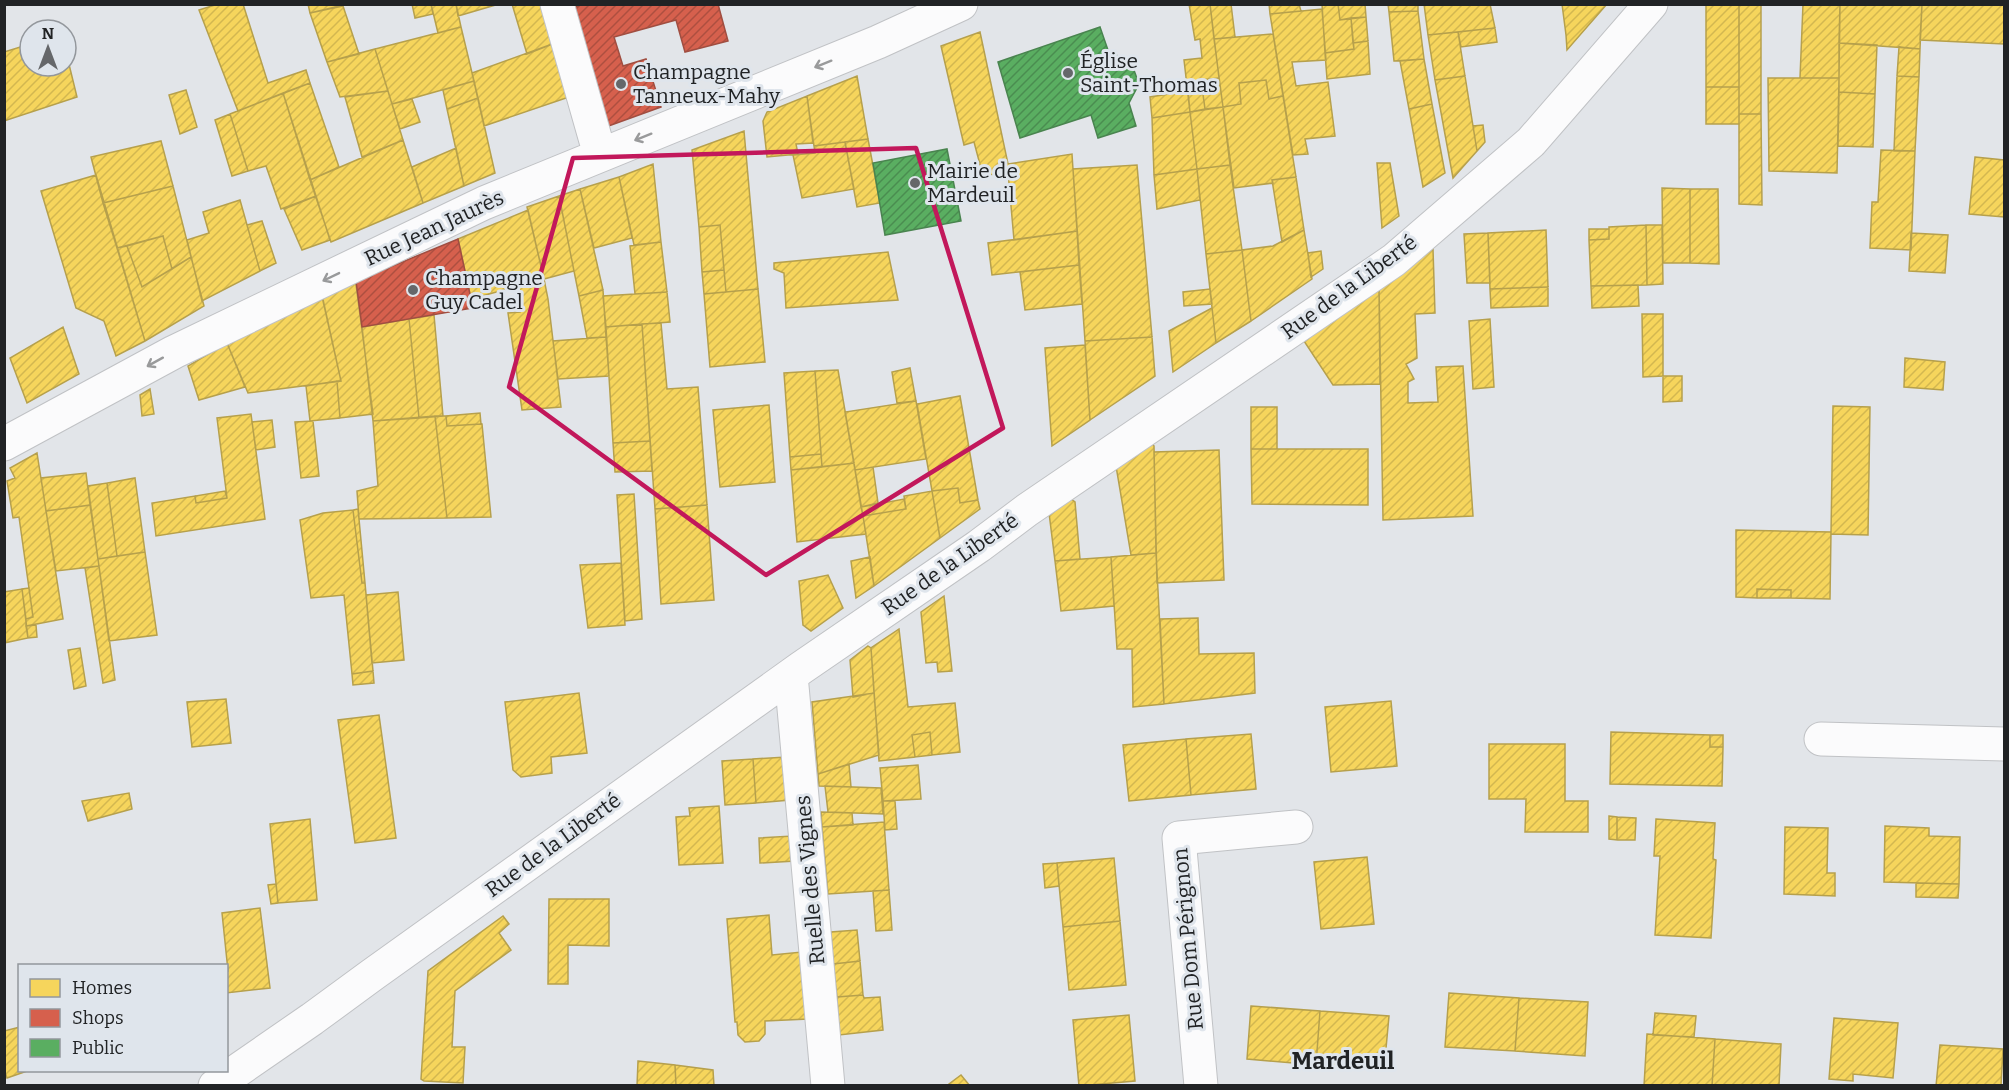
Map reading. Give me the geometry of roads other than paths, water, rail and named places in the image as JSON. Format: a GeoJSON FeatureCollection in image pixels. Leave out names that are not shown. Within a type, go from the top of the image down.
{"type":"FeatureCollection","features":[{"type":"Feature","properties":{"kind":"street"},"geometry":{"type":"LineString","coordinates":[[557,4],[600,155]]}},
{"type":"Feature","properties":{"kind":"street","name":"Rue Jean Jaurès"},"geometry":{"type":"LineString","coordinates":[[4,444],[185,346],[484,203],[878,42],[961,4]]}},
{"type":"Feature","properties":{"kind":"street","name":"Rue de la Liberté"},"geometry":{"type":"LineString","coordinates":[[215,1086],[312,1019],[791,675],[979,546],[1027,510],[1394,260],[1530,142],[1651,4]]}},
{"type":"Feature","properties":{"kind":"street","name":"Ruelle des Vignes"},"geometry":{"type":"LineString","coordinates":[[791,675],[828,1086]]}},
{"type":"Feature","properties":{"kind":"street"},"geometry":{"type":"LineString","coordinates":[[1821,739],[2004,744]]}},
{"type":"Feature","properties":{"kind":"street","name":"Rue Dom Pérignon"},"geometry":{"type":"LineString","coordinates":[[1201,1086],[1179,838],[1296,827]]}},
{"type":"Feature","properties":{"kind":"place","name":"Église Saint-Thomas"},"geometry":{"type":"Point","coordinates":[1068,73]}},
{"type":"Feature","properties":{"kind":"place","name":"Champagne Tanneux-Mahy"},"geometry":{"type":"Point","coordinates":[621,84]}},
{"type":"Feature","properties":{"kind":"place","name":"Mairie de Mardeuil"},"geometry":{"type":"Point","coordinates":[915,183]}},
{"type":"Feature","properties":{"kind":"place","name":"Champagne Guy Cadel"},"geometry":{"type":"Point","coordinates":[413,290]}},
{"type":"Feature","properties":{"kind":"district","name":"Mardeuil"},"geometry":{"type":"Point","coordinates":[1343,1061]}}]}
